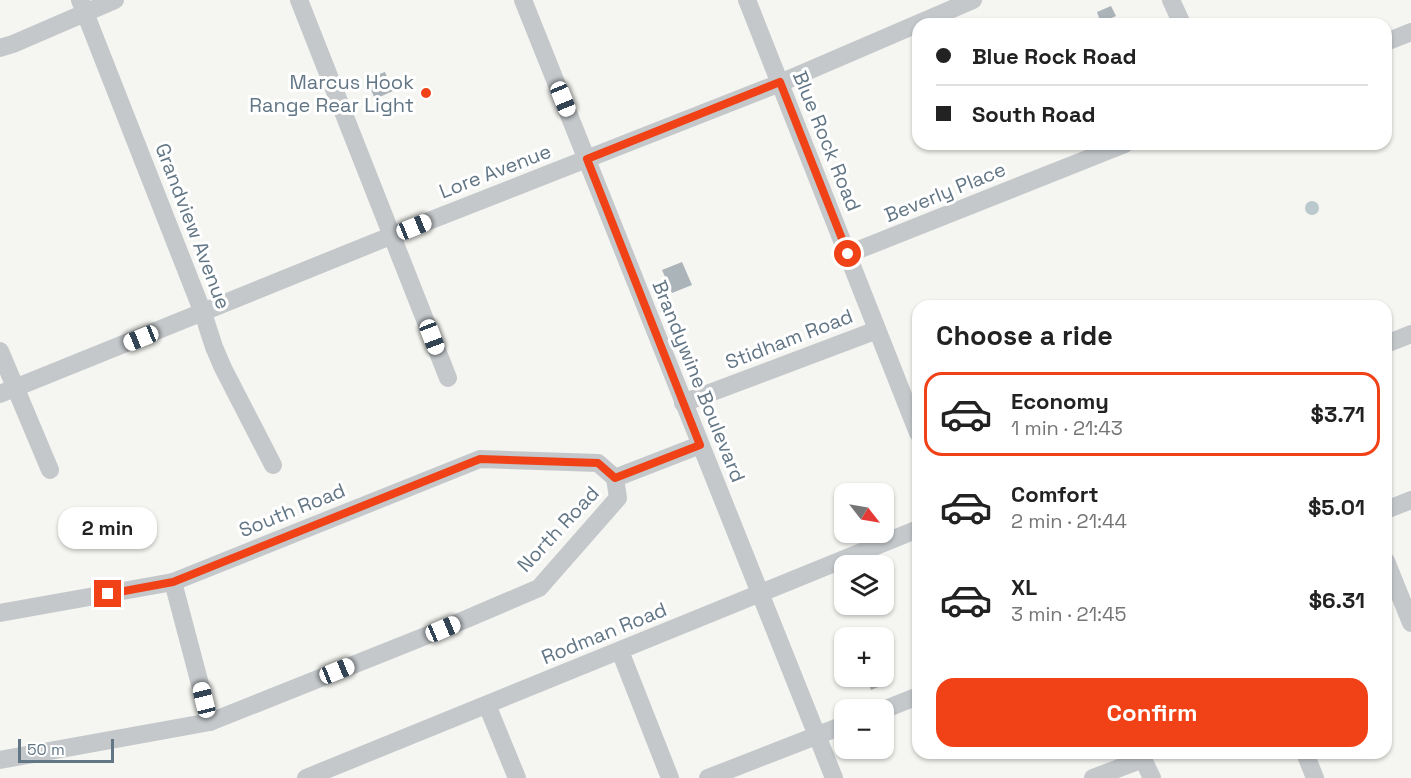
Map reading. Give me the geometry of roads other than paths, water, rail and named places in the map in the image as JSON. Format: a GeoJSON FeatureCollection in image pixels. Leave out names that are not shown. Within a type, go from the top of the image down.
{"type":"FeatureCollection","features":[{"type":"Feature","properties":{"kind":"street"},"geometry":{"type":"LineString","coordinates":[[0,48],[13,44],[82,7],[115,0]]}},
{"type":"Feature","properties":{"kind":"street"},"geometry":{"type":"LineString","coordinates":[[299,0],[448,378]]}},
{"type":"Feature","properties":{"kind":"street","name":"Brandywine Boulevard"},"geometry":{"type":"LineString","coordinates":[[523,0],[834,778]]}},
{"type":"Feature","properties":{"kind":"street","name":"Blue Rock Road"},"geometry":{"type":"LineString","coordinates":[[747,0],[912,418]]}},
{"type":"Feature","properties":{"kind":"street","name":"Lore Avenue"},"geometry":{"type":"LineString","coordinates":[[930,18],[972,0]]}},
{"type":"Feature","properties":{"kind":"street"},"geometry":{"type":"LineString","coordinates":[[1172,0],[1180,18]]}},
{"type":"Feature","properties":{"kind":"street","name":"Grandview Avenue"},"geometry":{"type":"LineString","coordinates":[[82,7],[203,313],[214,347],[273,465]]}},
{"type":"Feature","properties":{"kind":"street","name":"Lore Avenue"},"geometry":{"type":"LineString","coordinates":[[8,391],[780,82],[912,26]]}},
{"type":"Feature","properties":{"kind":"street"},"geometry":{"type":"LineString","coordinates":[[1392,40],[1411,32]]}},
{"type":"Feature","properties":{"kind":"street","name":"Beverly Place"},"geometry":{"type":"LineString","coordinates":[[848,254],[1110,150]]}},
{"type":"Feature","properties":{"kind":"street","name":"Stidham Road"},"geometry":{"type":"LineString","coordinates":[[683,403],[877,330]]}},
{"type":"Feature","properties":{"kind":"street"},"geometry":{"type":"LineString","coordinates":[[1392,342],[1411,334]]}},
{"type":"Feature","properties":{"kind":"street"},"geometry":{"type":"LineString","coordinates":[[0,351],[8,391],[50,470]]}},
{"type":"Feature","properties":{"kind":"street","name":"North Road"},"geometry":{"type":"LineString","coordinates":[[615,478],[700,445]]}},
{"type":"Feature","properties":{"kind":"street","name":"South Road"},"geometry":{"type":"LineString","coordinates":[[0,613],[173,582],[480,459],[598,463]]}},
{"type":"Feature","properties":{"kind":"street","name":"North Road"},"geometry":{"type":"LineString","coordinates":[[0,760],[210,722],[539,588],[618,498],[615,478],[598,463]]}},
{"type":"Feature","properties":{"kind":"street"},"geometry":{"type":"LineString","coordinates":[[1392,508],[1411,500]]}},
{"type":"Feature","properties":{"kind":"street","name":"Rodman Road"},"geometry":{"type":"LineString","coordinates":[[306,778],[347,770],[487,705],[912,531]]}},
{"type":"Feature","properties":{"kind":"street"},"geometry":{"type":"LineString","coordinates":[[1392,576],[1411,623]]}},
{"type":"Feature","properties":{"kind":"street"},"geometry":{"type":"LineString","coordinates":[[173,582],[210,722]]}},
{"type":"Feature","properties":{"kind":"street"},"geometry":{"type":"LineString","coordinates":[[620,651],[670,778]]}},
{"type":"Feature","properties":{"kind":"street"},"geometry":{"type":"LineString","coordinates":[[894,706],[912,698]]}},
{"type":"Feature","properties":{"kind":"street"},"geometry":{"type":"LineString","coordinates":[[487,705],[517,778]]}},
{"type":"Feature","properties":{"kind":"street"},"geometry":{"type":"LineString","coordinates":[[708,778],[834,728]]}},
{"type":"Feature","properties":{"kind":"street"},"geometry":{"type":"LineString","coordinates":[[1093,778],[1134,759]]}},
{"type":"Feature","properties":{"kind":"street"},"geometry":{"type":"LineString","coordinates":[[1142,759],[1152,778]]}},
{"type":"Feature","properties":{"kind":"street"},"geometry":{"type":"LineString","coordinates":[[1307,759],[1315,778]]}},
{"type":"Feature","properties":{"kind":"place","name":"Marcus Hook Range Rear Light"},"geometry":{"type":"Point","coordinates":[426,93]}}]}
